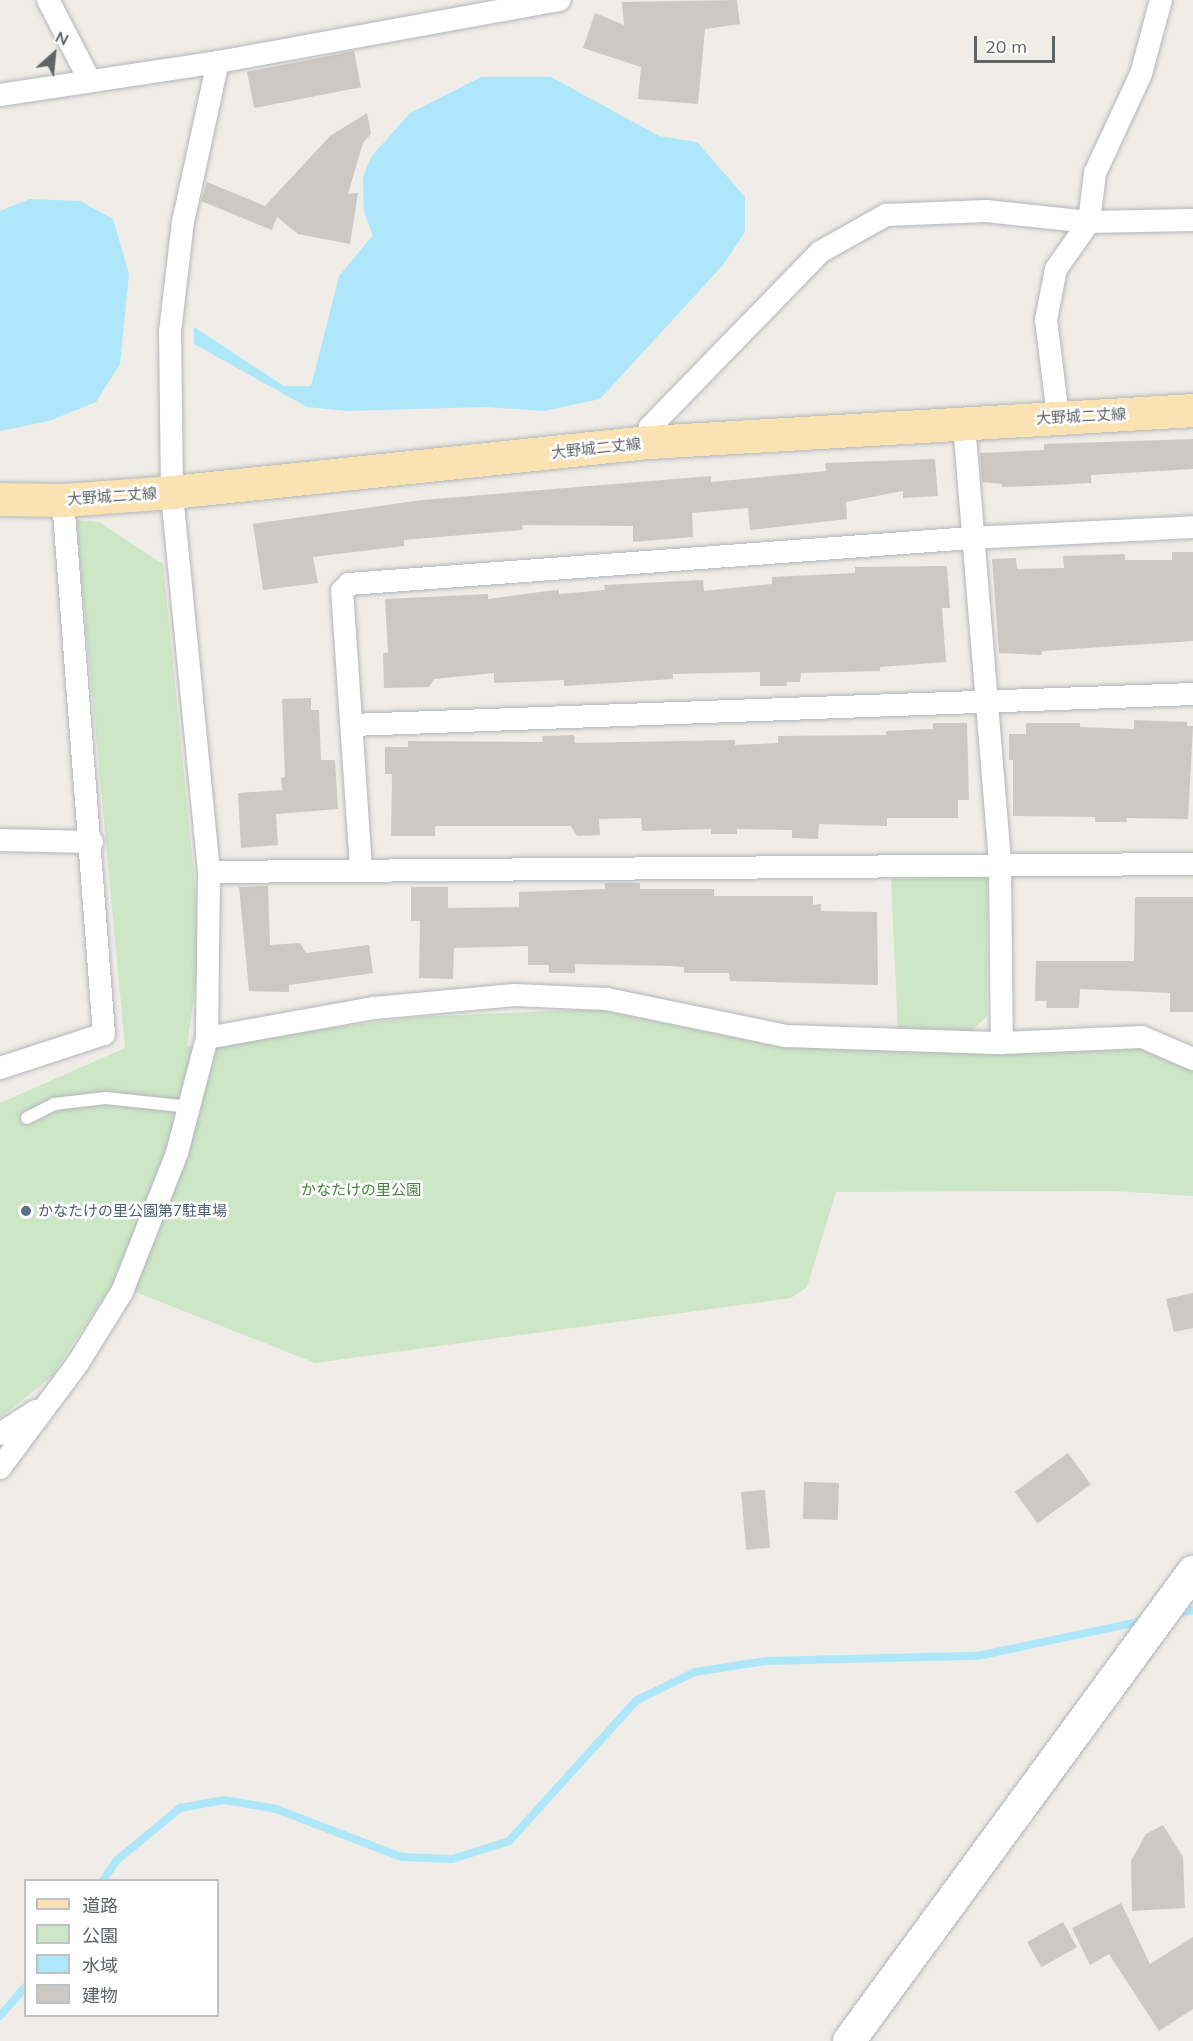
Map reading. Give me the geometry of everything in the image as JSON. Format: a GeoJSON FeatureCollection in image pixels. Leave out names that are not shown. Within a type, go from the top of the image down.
{"type":"FeatureCollection","features":[{"type":"Feature","properties":{"kind":"main road","name":"大野城二丈線"},"geometry":{"type":"LineString","coordinates":[[0,499],[63,500],[172,492],[650,442],[964,424],[1058,416],[1193,410]]}},
{"type":"Feature","properties":{"kind":"street"},"geometry":{"type":"LineString","coordinates":[[48,0],[90,81]]}},
{"type":"Feature","properties":{"kind":"street"},"geometry":{"type":"LineString","coordinates":[[0,95],[219,62],[428,10],[559,0]]}},
{"type":"Feature","properties":{"kind":"street"},"geometry":{"type":"LineString","coordinates":[[1058,416],[1046,320],[1056,269],[1089,222],[1095,173],[1141,74],[1161,0]]}},
{"type":"Feature","properties":{"kind":"street"},"geometry":{"type":"LineString","coordinates":[[0,1468],[42,1407],[78,1363],[122,1292],[164,1193],[190,1107],[207,1038],[209,872],[172,492],[172,321],[183,222],[219,62]]}},
{"type":"Feature","properties":{"kind":"street"},"geometry":{"type":"LineString","coordinates":[[650,442],[650,427],[820,252],[886,215],[986,211],[1089,222],[1193,220]]}},
{"type":"Feature","properties":{"kind":"street"},"geometry":{"type":"LineString","coordinates":[[964,424],[971,538],[1000,865],[1002,1043]]}},
{"type":"Feature","properties":{"kind":"street"},"geometry":{"type":"LineString","coordinates":[[0,1068],[104,1034],[92,842],[63,500]]}},
{"type":"Feature","properties":{"kind":"street"},"geometry":{"type":"LineString","coordinates":[[361,868],[342,591],[349,584],[971,538],[1193,527]]}},
{"type":"Feature","properties":{"kind":"street"},"geometry":{"type":"LineString","coordinates":[[352,725],[1193,694]]}},
{"type":"Feature","properties":{"kind":"street"},"geometry":{"type":"LineString","coordinates":[[0,840],[92,842]]}},
{"type":"Feature","properties":{"kind":"street"},"geometry":{"type":"LineString","coordinates":[[209,872],[361,868],[1193,864]]}},
{"type":"Feature","properties":{"kind":"street"},"geometry":{"type":"LineString","coordinates":[[207,1038],[374,1008],[514,995],[607,999],[786,1036],[1002,1043],[1142,1037],[1193,1059]]}},
{"type":"Feature","properties":{"kind":"street"},"geometry":{"type":"LineString","coordinates":[[0,1434],[42,1407]]}},
{"type":"Feature","properties":{"kind":"street"},"geometry":{"type":"LineString","coordinates":[[849,2041],[1193,1572]]}},
{"type":"Feature","properties":{"kind":"lane"},"geometry":{"type":"LineString","coordinates":[[27,1118],[54,1104],[106,1098],[190,1107]]}},
{"type":"Feature","properties":{"kind":"green space","name":"かなたけの里公園"},"geometry":{"type":"Polygon","coordinates":[[[76,520],[99,522],[163,564],[196,896],[197,975],[187,1046],[417,1017],[596,1009],[781,1047],[1138,1047],[1193,1070],[1193,1196],[1113,1191],[836,1192],[807,1287],[791,1298],[315,1363],[113,1283],[52,1376],[0,1418],[0,1103],[125,1048],[76,520]]]}},
{"type":"Feature","properties":{"kind":"green space"},"geometry":{"type":"Polygon","coordinates":[[[987,877],[987,1016],[968,1035],[898,1034],[891,879],[987,877]]]}},
{"type":"Feature","properties":{"kind":"water"},"geometry":{"type":"Polygon","coordinates":[[[481,77],[551,77],[659,136],[697,142],[745,197],[745,232],[723,265],[600,399],[544,411],[485,407],[347,411],[307,407],[194,344],[194,327],[284,386],[311,386],[339,276],[373,235],[364,213],[363,177],[371,157],[410,113],[481,77]]]}},
{"type":"Feature","properties":{"kind":"water"},"geometry":{"type":"Polygon","coordinates":[[[30,199],[80,201],[113,219],[129,274],[120,364],[96,402],[49,421],[0,431],[0,211],[30,199]]]}},
{"type":"Feature","properties":{"kind":"building"},"geometry":{"type":"Polygon","coordinates":[[[737,0],[740,24],[705,29],[698,104],[638,99],[641,67],[583,48],[595,13],[624,25],[622,2],[737,0]]]}},
{"type":"Feature","properties":{"kind":"building"},"geometry":{"type":"Polygon","coordinates":[[[354,51],[361,87],[254,108],[247,72],[354,51]]]}},
{"type":"Feature","properties":{"kind":"building"},"geometry":{"type":"Polygon","coordinates":[[[367,113],[371,134],[363,143],[348,194],[358,193],[350,244],[298,234],[277,217],[272,230],[201,201],[207,182],[265,206],[330,136],[367,113]]]}},
{"type":"Feature","properties":{"kind":"building"},"geometry":{"type":"Polygon","coordinates":[[[1193,439],[1193,469],[1091,475],[1091,483],[1002,487],[1002,484],[982,482],[980,453],[1044,450],[1044,444],[1193,439]]]}},
{"type":"Feature","properties":{"kind":"building"},"geometry":{"type":"Polygon","coordinates":[[[935,459],[938,496],[903,498],[903,491],[846,502],[847,519],[750,530],[748,508],[692,513],[693,537],[633,542],[633,526],[522,525],[523,530],[404,540],[404,546],[313,557],[318,583],[263,590],[253,524],[422,500],[711,476],[711,482],[826,471],[825,463],[935,459]]]}},
{"type":"Feature","properties":{"kind":"building"},"geometry":{"type":"Polygon","coordinates":[[[1172,552],[1193,552],[1193,641],[1042,651],[1042,655],[999,653],[992,559],[1016,558],[1017,569],[1064,568],[1063,556],[1125,554],[1125,560],[1172,560],[1172,552]]]}},
{"type":"Feature","properties":{"kind":"building"},"geometry":{"type":"Polygon","coordinates":[[[947,566],[950,608],[942,608],[946,662],[880,667],[880,671],[801,673],[800,682],[786,682],[787,686],[760,686],[760,672],[673,674],[673,679],[564,686],[564,680],[494,683],[494,673],[434,679],[429,687],[384,688],[383,653],[388,653],[385,599],[488,594],[488,599],[559,590],[559,594],[605,590],[604,585],[703,580],[704,591],[772,584],[772,577],[855,573],[855,567],[947,566]]]}},
{"type":"Feature","properties":{"kind":"building"},"geometry":{"type":"Polygon","coordinates":[[[311,698],[311,710],[319,710],[321,760],[335,760],[338,809],[276,814],[278,845],[241,848],[238,793],[282,790],[281,778],[285,777],[282,699],[311,698]]]}},
{"type":"Feature","properties":{"kind":"building"},"geometry":{"type":"Polygon","coordinates":[[[1134,720],[1187,722],[1187,726],[1193,726],[1188,819],[1126,818],[1127,822],[1095,822],[1095,817],[1013,816],[1013,760],[1009,760],[1009,734],[1026,734],[1026,723],[1080,723],[1080,727],[1134,729],[1134,720]]]}},
{"type":"Feature","properties":{"kind":"building"},"geometry":{"type":"Polygon","coordinates":[[[933,723],[967,723],[969,800],[958,800],[958,818],[887,818],[887,826],[819,824],[818,839],[792,838],[792,830],[737,829],[737,834],[711,834],[711,829],[642,831],[641,818],[599,819],[600,835],[577,836],[571,826],[435,826],[435,836],[391,836],[392,774],[385,774],[385,747],[408,747],[408,741],[543,742],[542,736],[574,735],[575,743],[735,740],[735,745],[778,743],[778,736],[886,735],[886,731],[933,729],[933,723]]]}},
{"type":"Feature","properties":{"kind":"building"},"geometry":{"type":"Polygon","coordinates":[[[605,883],[640,883],[640,889],[714,889],[714,896],[813,896],[813,905],[821,904],[821,911],[877,912],[878,985],[730,981],[729,973],[684,973],[684,967],[673,966],[575,964],[575,973],[549,973],[549,965],[528,965],[528,946],[454,948],[453,979],[419,978],[420,921],[411,921],[411,887],[448,887],[448,908],[519,907],[519,892],[605,889],[605,883]]]}},
{"type":"Feature","properties":{"kind":"building"},"geometry":{"type":"Polygon","coordinates":[[[268,886],[270,945],[300,943],[306,953],[369,945],[373,973],[289,985],[289,992],[249,991],[239,887],[268,886]]]}},
{"type":"Feature","properties":{"kind":"building"},"geometry":{"type":"Polygon","coordinates":[[[1135,897],[1193,897],[1193,1012],[1170,1012],[1170,993],[1080,989],[1079,1008],[1046,1008],[1047,1001],[1035,1001],[1036,961],[1134,961],[1135,897]]]}},
{"type":"Feature","properties":{"kind":"building"},"geometry":{"type":"Polygon","coordinates":[[[1193,1293],[1193,1328],[1174,1332],[1166,1299],[1193,1293]]]}},
{"type":"Feature","properties":{"kind":"building"},"geometry":{"type":"Polygon","coordinates":[[[1068,1453],[1091,1485],[1038,1523],[1015,1492],[1068,1453]]]}},
{"type":"Feature","properties":{"kind":"building"},"geometry":{"type":"Polygon","coordinates":[[[804,1482],[839,1483],[838,1520],[803,1519],[804,1482]]]}},
{"type":"Feature","properties":{"kind":"building"},"geometry":{"type":"Polygon","coordinates":[[[765,1490],[770,1548],[746,1550],[741,1492],[765,1490]]]}},
{"type":"Feature","properties":{"kind":"building"},"geometry":{"type":"Polygon","coordinates":[[[1163,1825],[1183,1857],[1185,1908],[1132,1911],[1131,1861],[1146,1834],[1163,1825]]]}},
{"type":"Feature","properties":{"kind":"building"},"geometry":{"type":"Polygon","coordinates":[[[1121,1903],[1150,1964],[1193,1937],[1193,2009],[1159,2031],[1109,1954],[1090,1965],[1072,1928],[1121,1903]]]}},
{"type":"Feature","properties":{"kind":"building"},"geometry":{"type":"Polygon","coordinates":[[[1063,1922],[1077,1947],[1041,1967],[1027,1942],[1063,1922]]]}},
{"type":"Feature","properties":{"kind":"waterway"},"geometry":{"type":"LineString","coordinates":[[1172,1615],[1193,1610]]}},
{"type":"Feature","properties":{"kind":"waterway"},"geometry":{"type":"LineString","coordinates":[[104,1879],[117,1860],[180,1808],[224,1800],[276,1809],[402,1857],[452,1859],[509,1841],[637,1700],[695,1672],[766,1661],[977,1656],[1148,1620]]}},
{"type":"Feature","properties":{"kind":"waterway"},"geometry":{"type":"LineString","coordinates":[[0,2016],[24,1988]]}},
{"type":"Feature","properties":{"kind":"place","name":"かなたけの里公園第7駐車場"},"geometry":{"type":"Point","coordinates":[26,1211]}}]}
